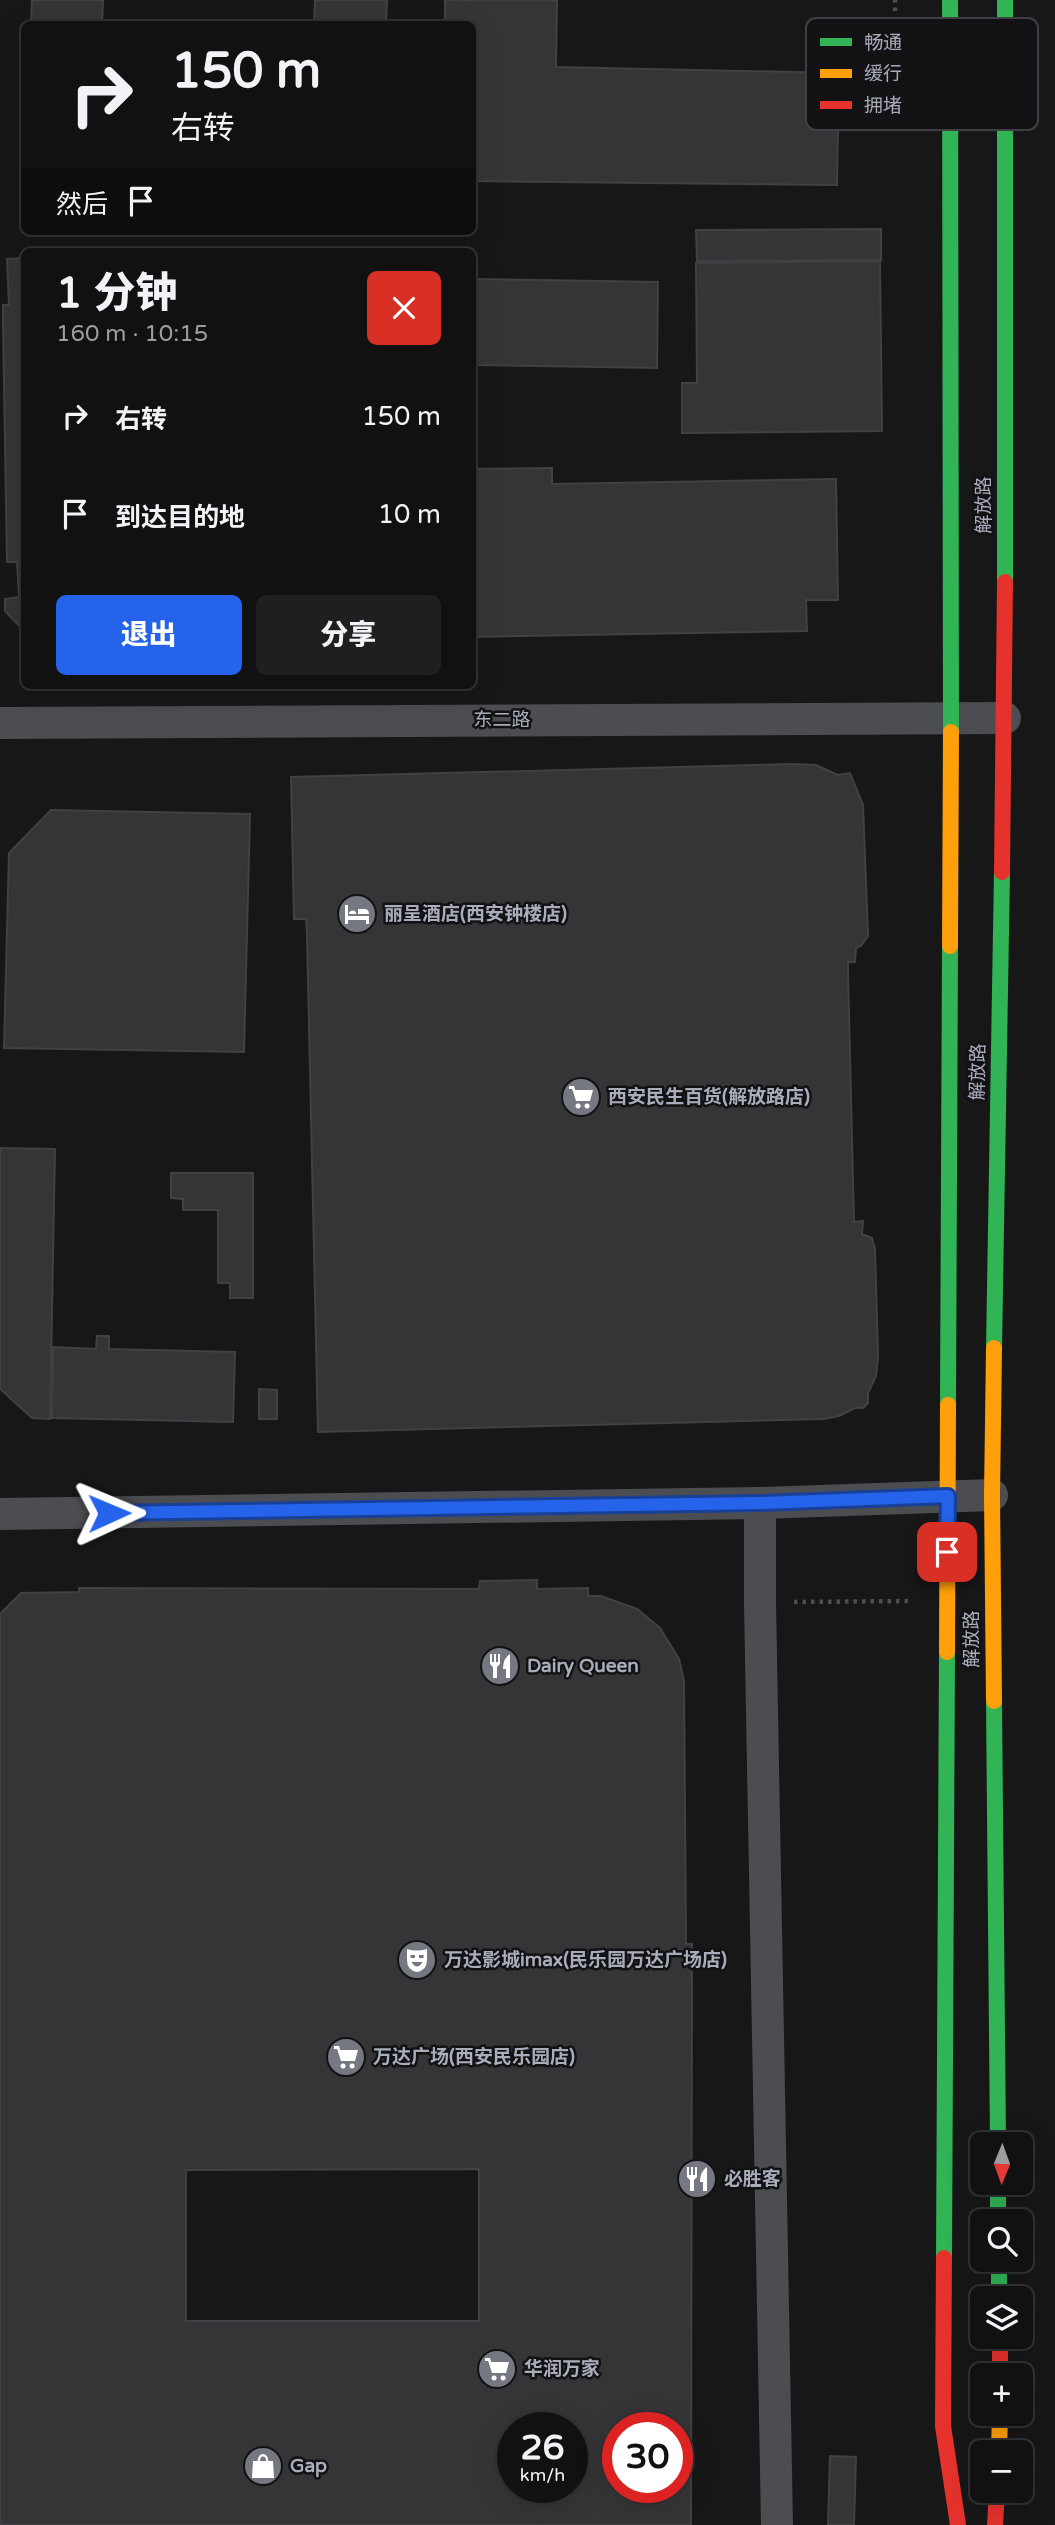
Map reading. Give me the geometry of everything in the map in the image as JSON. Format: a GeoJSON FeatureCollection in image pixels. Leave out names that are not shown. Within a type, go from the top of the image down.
{"type":"FeatureCollection","features":[{"type":"Feature","properties":{"kind":"main road"},"geometry":{"type":"LineString","coordinates":[[950,0],[950,18]]}},
{"type":"Feature","properties":{"kind":"main road","name":"解放路"},"geometry":{"type":"LineString","coordinates":[[1005,0],[1005,18]]}},
{"type":"Feature","properties":{"kind":"main road"},"geometry":{"type":"LineString","coordinates":[[950,130],[951,718],[943,2426],[958,2525]]}},
{"type":"Feature","properties":{"kind":"main road","name":"解放路"},"geometry":{"type":"LineString","coordinates":[[998,2132],[992,1494],[1004,718],[1005,130]]}},
{"type":"Feature","properties":{"kind":"main road"},"geometry":{"type":"LineString","coordinates":[[991,2132],[998,2124]]}},
{"type":"Feature","properties":{"kind":"main road"},"geometry":{"type":"LineString","coordinates":[[944,2186],[962,2166]]}},
{"type":"Feature","properties":{"kind":"main road"},"geometry":{"type":"LineString","coordinates":[[995,2525],[996,2503]]}},
{"type":"Feature","properties":{"kind":"street","name":"东二路"},"geometry":{"type":"LineString","coordinates":[[0,723],[1004,718]]}},
{"type":"Feature","properties":{"kind":"street"},"geometry":{"type":"LineString","coordinates":[[0,1514],[760,1503],[992,1494]]}},
{"type":"Feature","properties":{"kind":"street"},"geometry":{"type":"LineString","coordinates":[[760,1503],[777,2525]]}},
{"type":"Feature","properties":{"kind":"path"},"geometry":{"type":"LineString","coordinates":[[895,0],[895,11]]}},
{"type":"Feature","properties":{"kind":"path"},"geometry":{"type":"LineString","coordinates":[[760,1603],[918,1601]]}},
{"type":"Feature","properties":{"kind":"building"},"geometry":{"type":"Polygon","coordinates":[[[32,0],[103,0],[102,21],[31,21],[32,0]]]}},
{"type":"Feature","properties":{"kind":"building"},"geometry":{"type":"Polygon","coordinates":[[[315,0],[387,0],[386,21],[314,21],[315,0]]]}},
{"type":"Feature","properties":{"kind":"building"},"geometry":{"type":"Polygon","coordinates":[[[445,0],[557,0],[556,67],[806,72],[806,130],[838,130],[837,185],[476,181],[476,21],[445,21],[445,0]]]}},
{"type":"Feature","properties":{"kind":"building"},"geometry":{"type":"Polygon","coordinates":[[[881,229],[881,260],[697,261],[696,230],[881,229]]]}},
{"type":"Feature","properties":{"kind":"building"},"geometry":{"type":"Polygon","coordinates":[[[21,258],[21,628],[5,611],[5,599],[19,597],[17,562],[7,562],[3,305],[9,305],[7,259],[21,258]]]}},
{"type":"Feature","properties":{"kind":"building"},"geometry":{"type":"Polygon","coordinates":[[[880,261],[882,431],[682,433],[682,383],[697,383],[696,263],[880,261]]]}},
{"type":"Feature","properties":{"kind":"building"},"geometry":{"type":"Polygon","coordinates":[[[476,279],[658,282],[657,368],[476,365],[476,279]]]}},
{"type":"Feature","properties":{"kind":"building"},"geometry":{"type":"Polygon","coordinates":[[[552,468],[552,484],[836,479],[838,600],[806,600],[807,631],[476,637],[476,469],[552,468]]]}},
{"type":"Feature","properties":{"kind":"building","name":"西安民生百货(解放路店)"},"geometry":{"type":"Polygon","coordinates":[[[816,765],[838,775],[850,773],[863,805],[868,936],[861,946],[856,948],[855,962],[848,962],[848,972],[854,1222],[863,1221],[862,1234],[872,1238],[875,1249],[878,1357],[876,1376],[868,1393],[868,1403],[863,1408],[855,1408],[839,1416],[824,1419],[318,1432],[307,935],[306,919],[294,919],[291,777],[816,765]]]}},
{"type":"Feature","properties":{"kind":"building"},"geometry":{"type":"Polygon","coordinates":[[[51,810],[250,814],[244,1052],[4,1048],[9,853],[51,810]]]}},
{"type":"Feature","properties":{"kind":"building"},"geometry":{"type":"Polygon","coordinates":[[[0,1148],[55,1149],[50,1419],[32,1418],[0,1389],[0,1148]]]}},
{"type":"Feature","properties":{"kind":"building"},"geometry":{"type":"Polygon","coordinates":[[[171,1173],[253,1173],[253,1298],[230,1298],[230,1283],[218,1283],[218,1210],[183,1210],[183,1199],[171,1198],[171,1173]]]}},
{"type":"Feature","properties":{"kind":"building"},"geometry":{"type":"Polygon","coordinates":[[[97,1336],[109,1336],[109,1349],[235,1352],[233,1422],[52,1418],[53,1347],[96,1349],[97,1336]]]}},
{"type":"Feature","properties":{"kind":"building"},"geometry":{"type":"Polygon","coordinates":[[[259,1389],[277,1390],[277,1419],[259,1419],[259,1389]]]}},
{"type":"Feature","properties":{"kind":"building","name":"万达广场(西安民乐园店)"},"geometry":{"type":"Polygon","coordinates":[[[537,1580],[537,1589],[588,1588],[588,1596],[601,1596],[637,1609],[660,1628],[679,1659],[684,1681],[686,1944],[692,1944],[691,2412],[602,2412],[602,2503],[691,2503],[691,2525],[0,2525],[0,1614],[21,1593],[79,1592],[79,1588],[479,1589],[480,1581],[537,1580]],[[479,2169],[186,2170],[186,2321],[479,2321],[479,2169]]]}},
{"type":"Feature","properties":{"kind":"building"},"geometry":{"type":"Polygon","coordinates":[[[830,2456],[856,2457],[854,2525],[828,2525],[830,2456]]]}},
{"type":"Feature","properties":{"kind":"traffic: fast"},"geometry":{"type":"LineString","coordinates":[[950,0],[950,18]]}},
{"type":"Feature","properties":{"kind":"traffic: fast"},"geometry":{"type":"LineString","coordinates":[[1005,0],[1005,18]]}},
{"type":"Feature","properties":{"kind":"traffic: fast"},"geometry":{"type":"LineString","coordinates":[[950,130],[951,732]]}},
{"type":"Feature","properties":{"kind":"traffic: fast"},"geometry":{"type":"LineString","coordinates":[[1005,130],[1005,582]]}},
{"type":"Feature","properties":{"kind":"traffic: fast"},"geometry":{"type":"LineString","coordinates":[[994,1348],[1002,872]]}},
{"type":"Feature","properties":{"kind":"traffic: fast"},"geometry":{"type":"LineString","coordinates":[[948,1405],[950,946]]}},
{"type":"Feature","properties":{"kind":"traffic: fast"},"geometry":{"type":"LineString","coordinates":[[944,2258],[947,1652]]}},
{"type":"Feature","properties":{"kind":"traffic: fast"},"geometry":{"type":"LineString","coordinates":[[994,1701],[998,2132]]}},
{"type":"Feature","properties":{"kind":"traffic: fast"},"geometry":{"type":"LineString","coordinates":[[998,2195],[998,2209]]}},
{"type":"Feature","properties":{"kind":"traffic: fast"},"geometry":{"type":"LineString","coordinates":[[999,2272],[999,2286]]}},
{"type":"Feature","properties":{"kind":"traffic: slow"},"geometry":{"type":"LineString","coordinates":[[950,946],[951,732]]}},
{"type":"Feature","properties":{"kind":"traffic: slow"},"geometry":{"type":"LineString","coordinates":[[994,1348],[994,1701]]}},
{"type":"Feature","properties":{"kind":"traffic: slow"},"geometry":{"type":"LineString","coordinates":[[947,1652],[948,1405]]}},
{"type":"Feature","properties":{"kind":"traffic: slow"},"geometry":{"type":"LineString","coordinates":[[999,2440],[1000,2426]]}},
{"type":"Feature","properties":{"kind":"traffic: jam"},"geometry":{"type":"LineString","coordinates":[[1002,872],[1005,582]]}},
{"type":"Feature","properties":{"kind":"traffic: jam"},"geometry":{"type":"LineString","coordinates":[[944,2258],[943,2426],[958,2525]]}},
{"type":"Feature","properties":{"kind":"traffic: jam"},"geometry":{"type":"LineString","coordinates":[[1000,2349],[1000,2363]]}},
{"type":"Feature","properties":{"kind":"traffic: jam"},"geometry":{"type":"LineString","coordinates":[[995,2525],[996,2503]]}},
{"type":"Feature","properties":{"kind":"place","name":"丽呈酒店(西安钟楼店)"},"geometry":{"type":"Point","coordinates":[357,914]}},
{"type":"Feature","properties":{"kind":"place","name":"西安民生百货(解放路店)"},"geometry":{"type":"Point","coordinates":[581,1097]}},
{"type":"Feature","properties":{"kind":"place","name":"Dairy Queen"},"geometry":{"type":"Point","coordinates":[500,1666]}},
{"type":"Feature","properties":{"kind":"place","name":"万达影城imax(民乐园万达广场店)"},"geometry":{"type":"Point","coordinates":[417,1960]}},
{"type":"Feature","properties":{"kind":"place","name":"万达广场(西安民乐园店)"},"geometry":{"type":"Point","coordinates":[346,2057]}},
{"type":"Feature","properties":{"kind":"place","name":"必胜客"},"geometry":{"type":"Point","coordinates":[697,2179]}},
{"type":"Feature","properties":{"kind":"place","name":"华润万家"},"geometry":{"type":"Point","coordinates":[497,2369]}},
{"type":"Feature","properties":{"kind":"place","name":"Gap"},"geometry":{"type":"Point","coordinates":[263,2466]}},
{"type":"Feature","properties":{"kind":"route"},"geometry":{"type":"LineString","coordinates":[[109,1513],[760,1503],[948,1496],[947,1552]]}}]}
